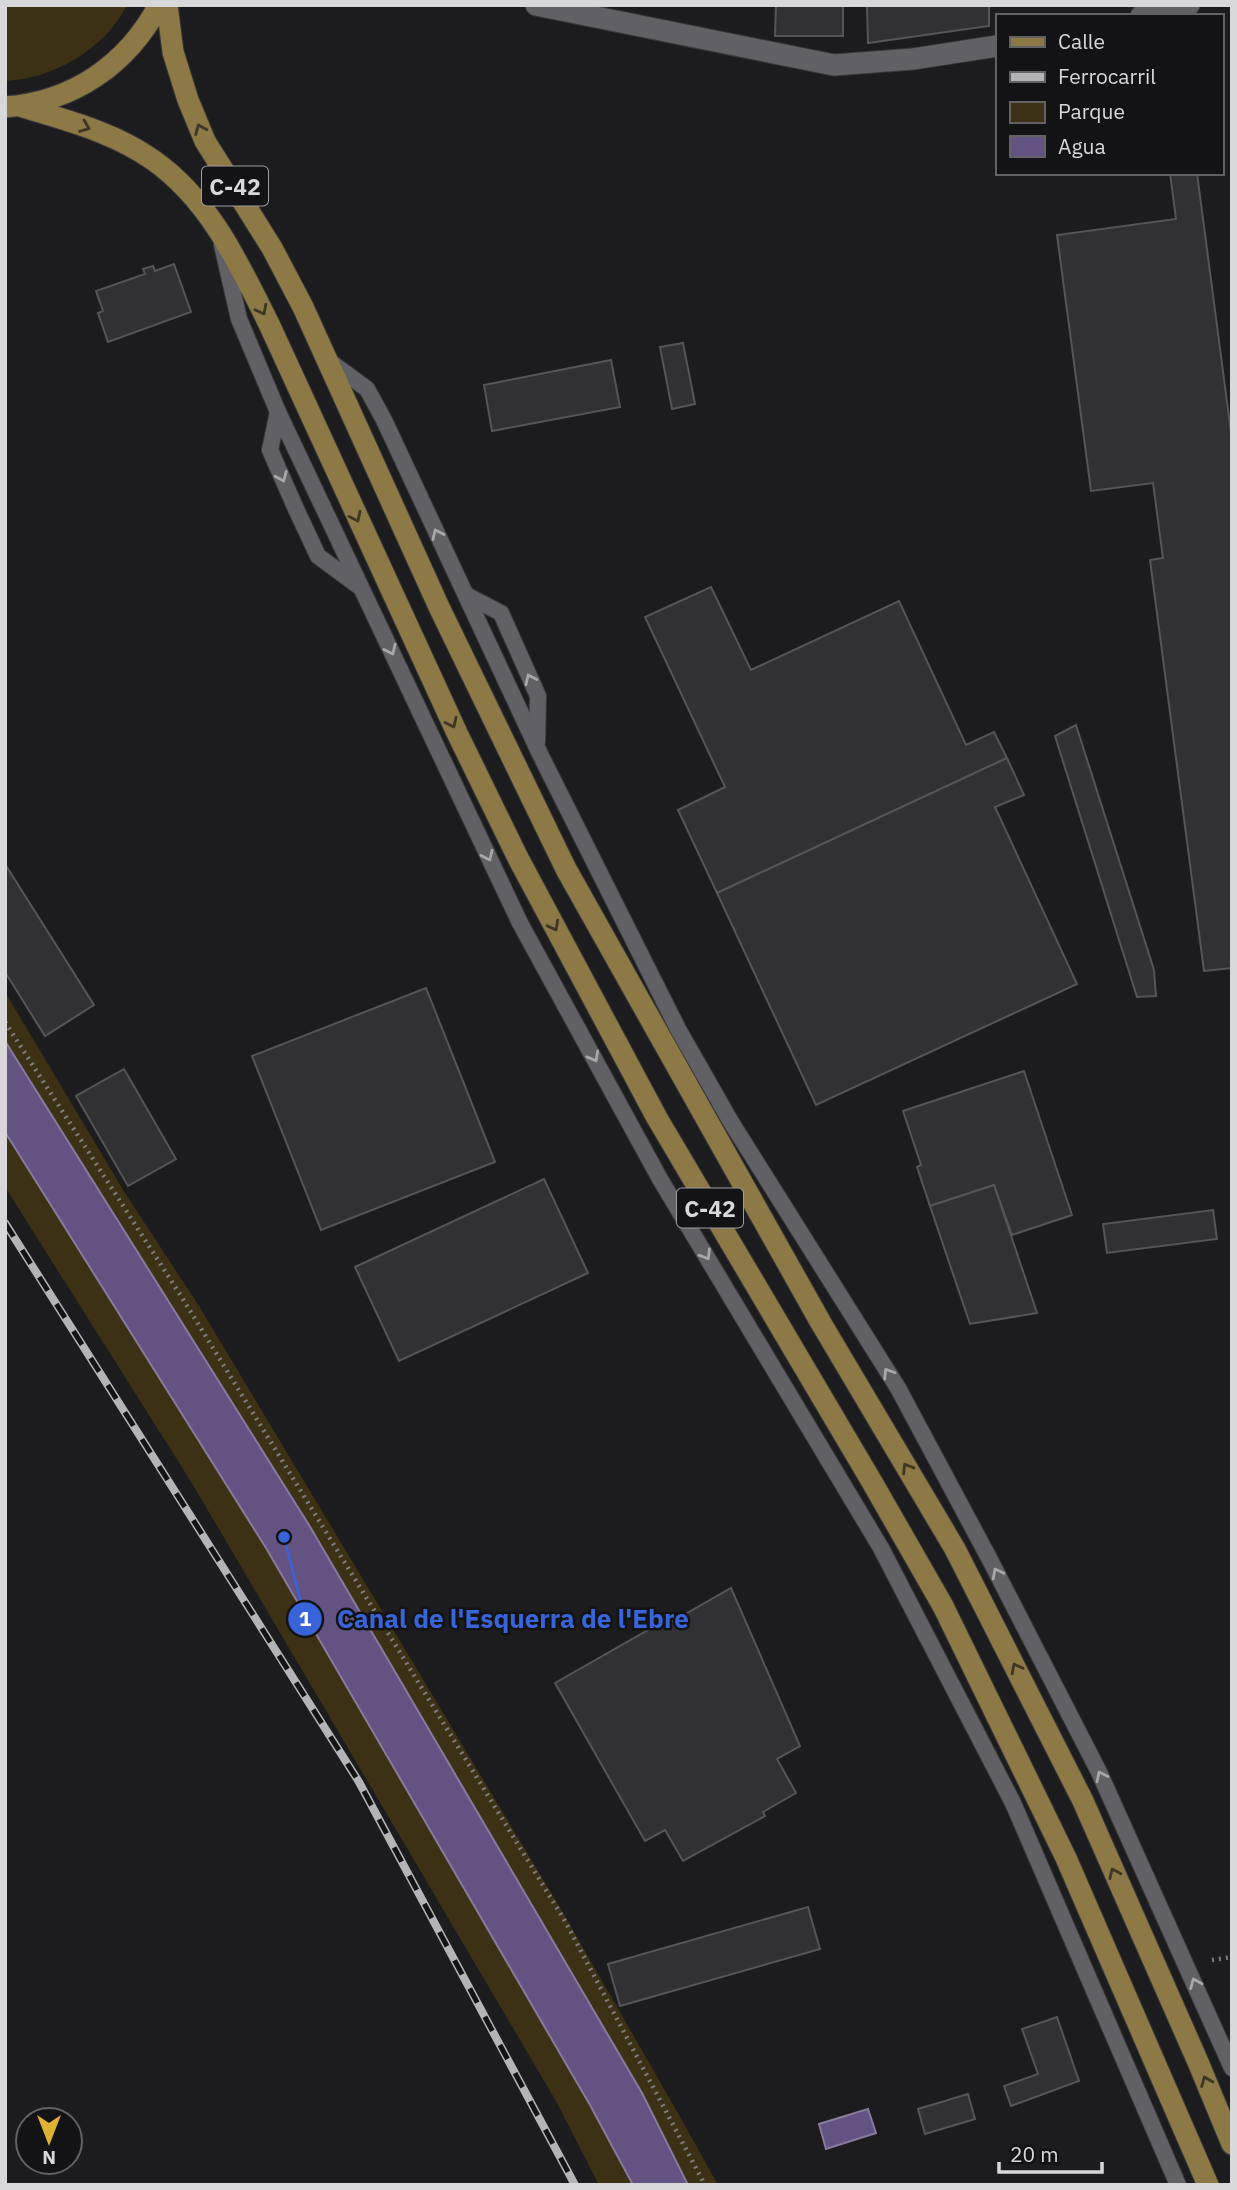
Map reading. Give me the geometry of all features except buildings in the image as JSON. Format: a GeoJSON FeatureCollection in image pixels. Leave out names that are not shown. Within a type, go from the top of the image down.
{"type":"FeatureCollection","features":[{"type":"Feature","properties":{"kind":"main road","name":"C-42"},"geometry":{"type":"LineString","coordinates":[[13,106],[58,96],[92,80],[123,57],[148,26],[159,5]]}},
{"type":"Feature","properties":{"kind":"main road","name":"C-42"},"geometry":{"type":"LineString","coordinates":[[167,5],[173,52],[188,100],[205,141],[272,248],[327,360],[439,607],[566,869],[821,1323],[955,1549],[1083,1801],[1232,2144]]}},
{"type":"Feature","properties":{"kind":"main road","name":"C-42"},"geometry":{"type":"LineString","coordinates":[[13,106],[97,131],[153,160],[187,189],[218,228],[269,324],[457,733],[518,858],[657,1118],[872,1482],[967,1653],[1066,1858],[1208,2185]]}},
{"type":"Feature","properties":{"kind":"street"},"geometry":{"type":"LineString","coordinates":[[536,5],[834,65],[913,59],[996,46]]}},
{"type":"Feature","properties":{"kind":"street"},"geometry":{"type":"LineString","coordinates":[[1151,14],[1189,5]]}},
{"type":"Feature","properties":{"kind":"lane"},"geometry":{"type":"LineString","coordinates":[[218,228],[239,319],[278,412],[520,923],[660,1179],[881,1548],[1013,1803],[1178,2185]]}},
{"type":"Feature","properties":{"kind":"lane"},"geometry":{"type":"LineString","coordinates":[[327,360],[367,389],[537,745],[678,1029],[732,1122],[898,1388],[989,1558],[1099,1772],[1232,2068]]}},
{"type":"Feature","properties":{"kind":"lane"},"geometry":{"type":"LineString","coordinates":[[278,412],[270,450],[301,521],[318,555],[362,589]]}},
{"type":"Feature","properties":{"kind":"lane"},"geometry":{"type":"LineString","coordinates":[[466,595],[500,613],[538,696],[537,745]]}},
{"type":"Feature","properties":{"kind":"path"},"geometry":{"type":"LineString","coordinates":[[5,1022],[189,1308],[565,1922],[705,2185]]}},
{"type":"Feature","properties":{"kind":"green space"},"geometry":{"type":"Polygon","coordinates":[[[5,5],[127,5],[105,35],[76,59],[41,74],[5,81],[5,5]]]}},
{"type":"Feature","properties":{"kind":"green space"},"geometry":{"type":"Polygon","coordinates":[[[5,992],[125,1193],[199,1306],[565,1916],[718,2185],[688,2185],[642,2093],[309,1525],[5,1041],[5,992]]]}},
{"type":"Feature","properties":{"kind":"green space"},"geometry":{"type":"Polygon","coordinates":[[[5,1132],[266,1548],[590,2105],[633,2185],[599,2185],[556,2101],[190,1480],[5,1187],[5,1132]]]}},
{"type":"Feature","properties":{"kind":"water"},"geometry":{"type":"Polygon","coordinates":[[[5,1041],[309,1525],[642,2093],[688,2185],[633,2185],[590,2105],[266,1548],[5,1132],[5,1041]]]}},
{"type":"Feature","properties":{"kind":"water"},"geometry":{"type":"Polygon","coordinates":[[[868,2109],[876,2133],[826,2149],[819,2124],[868,2109]]]}},
{"type":"Feature","properties":{"kind":"railway"},"geometry":{"type":"LineString","coordinates":[[5,1223],[359,1782],[575,2185]]}},
{"type":"Feature","properties":{"kind":"place","name":"Canal de l'Esquerra de l'Ebre"},"geometry":{"type":"Point","coordinates":[284,1537]}}]}
